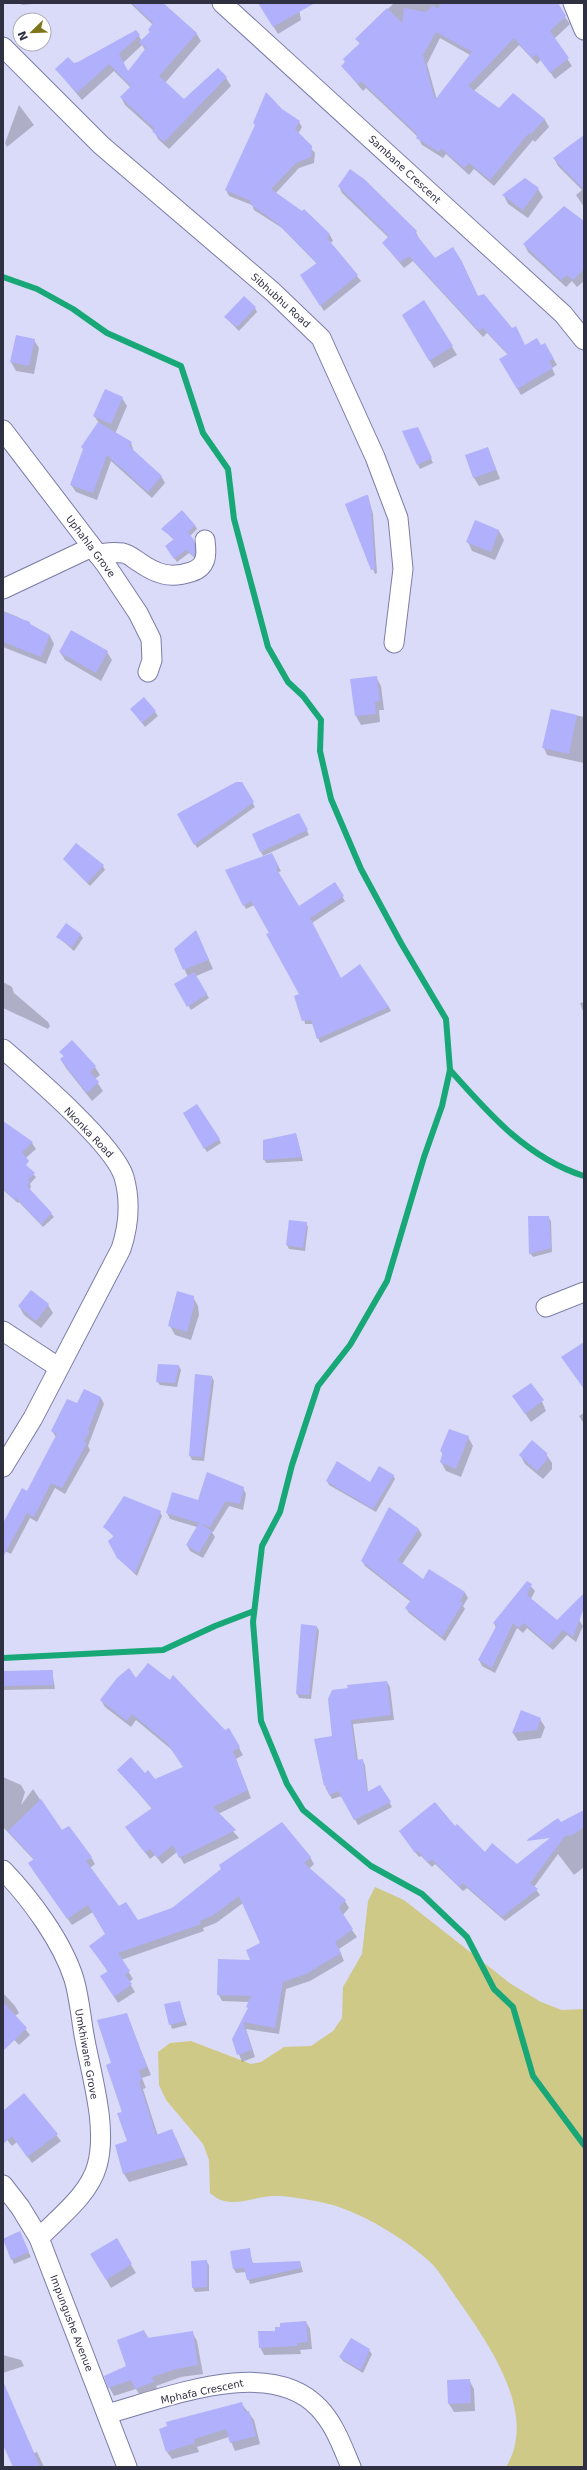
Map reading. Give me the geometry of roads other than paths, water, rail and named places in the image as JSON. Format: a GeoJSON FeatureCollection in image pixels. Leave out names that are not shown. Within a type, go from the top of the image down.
{"type":"FeatureCollection","features":[{"type":"Feature","properties":{"kind":"street","name":"Sambane Crescent"},"geometry":{"type":"LineString","coordinates":[[222,3],[536,290],[577,329],[584,340]]}},
{"type":"Feature","properties":{"kind":"street"},"geometry":{"type":"LineString","coordinates":[[573,3],[584,30]]}},
{"type":"Feature","properties":{"kind":"street","name":"Sibhubhu Road"},"geometry":{"type":"LineString","coordinates":[[3,47],[101,145],[278,296],[321,338],[375,457],[398,518],[403,568],[394,643]]}},
{"type":"Feature","properties":{"kind":"street","name":"Uphahla Grove"},"geometry":{"type":"LineString","coordinates":[[3,430],[95,551],[138,612],[151,639],[152,660],[148,672]]}},
{"type":"Feature","properties":{"kind":"street"},"geometry":{"type":"LineString","coordinates":[[3,589],[95,551],[123,554],[149,570],[166,576],[175,576],[198,570],[204,563],[207,554],[205,540]]}},
{"type":"Feature","properties":{"kind":"street","name":"Nkonka Road"},"geometry":{"type":"LineString","coordinates":[[3,1049],[34,1076],[114,1157],[124,1176],[129,1213],[128,1230],[121,1249],[58,1367],[33,1418],[3,1467]]}},
{"type":"Feature","properties":{"kind":"street"},"geometry":{"type":"LineString","coordinates":[[546,1307],[584,1292]]}},
{"type":"Feature","properties":{"kind":"street"},"geometry":{"type":"LineString","coordinates":[[3,1331],[58,1367]]}},
{"type":"Feature","properties":{"kind":"street","name":"Umkhiwane Grove"},"geometry":{"type":"LineString","coordinates":[[3,1870],[26,1896],[51,1932],[74,1978],[100,2127],[100,2154],[93,2178],[85,2189],[39,2238]]}},
{"type":"Feature","properties":{"kind":"street","name":"Impungushe Avenue"},"geometry":{"type":"LineString","coordinates":[[3,2185],[20,2207],[39,2238],[127,2467]]}},
{"type":"Feature","properties":{"kind":"street","name":"Mphafa Crescent"},"geometry":{"type":"LineString","coordinates":[[107,2414],[178,2394],[237,2382],[275,2384],[299,2393],[318,2407],[333,2426],[351,2467]]}},
{"type":"Feature","properties":{"kind":"waterway"},"geometry":{"type":"LineString","coordinates":[[3,277],[37,289],[73,309],[107,333],[181,366],[203,433],[228,469],[234,519],[268,647],[288,682],[303,696],[321,720],[320,751],[331,799],[361,869],[401,943],[446,1019],[450,1070],[442,1106],[424,1157],[387,1281],[350,1345],[318,1386],[292,1465],[280,1512],[262,1546],[253,1622],[261,1721],[287,1784],[303,1810],[371,1866],[422,1894],[467,1937],[494,1989],[513,2007],[533,2076],[584,2145]]}},
{"type":"Feature","properties":{"kind":"waterway"},"geometry":{"type":"LineString","coordinates":[[450,1070],[494,1118],[527,1146],[544,1158],[563,1168],[584,1176]]}},
{"type":"Feature","properties":{"kind":"waterway"},"geometry":{"type":"LineString","coordinates":[[3,1658],[163,1650],[215,1626],[254,1611]]}}]}
